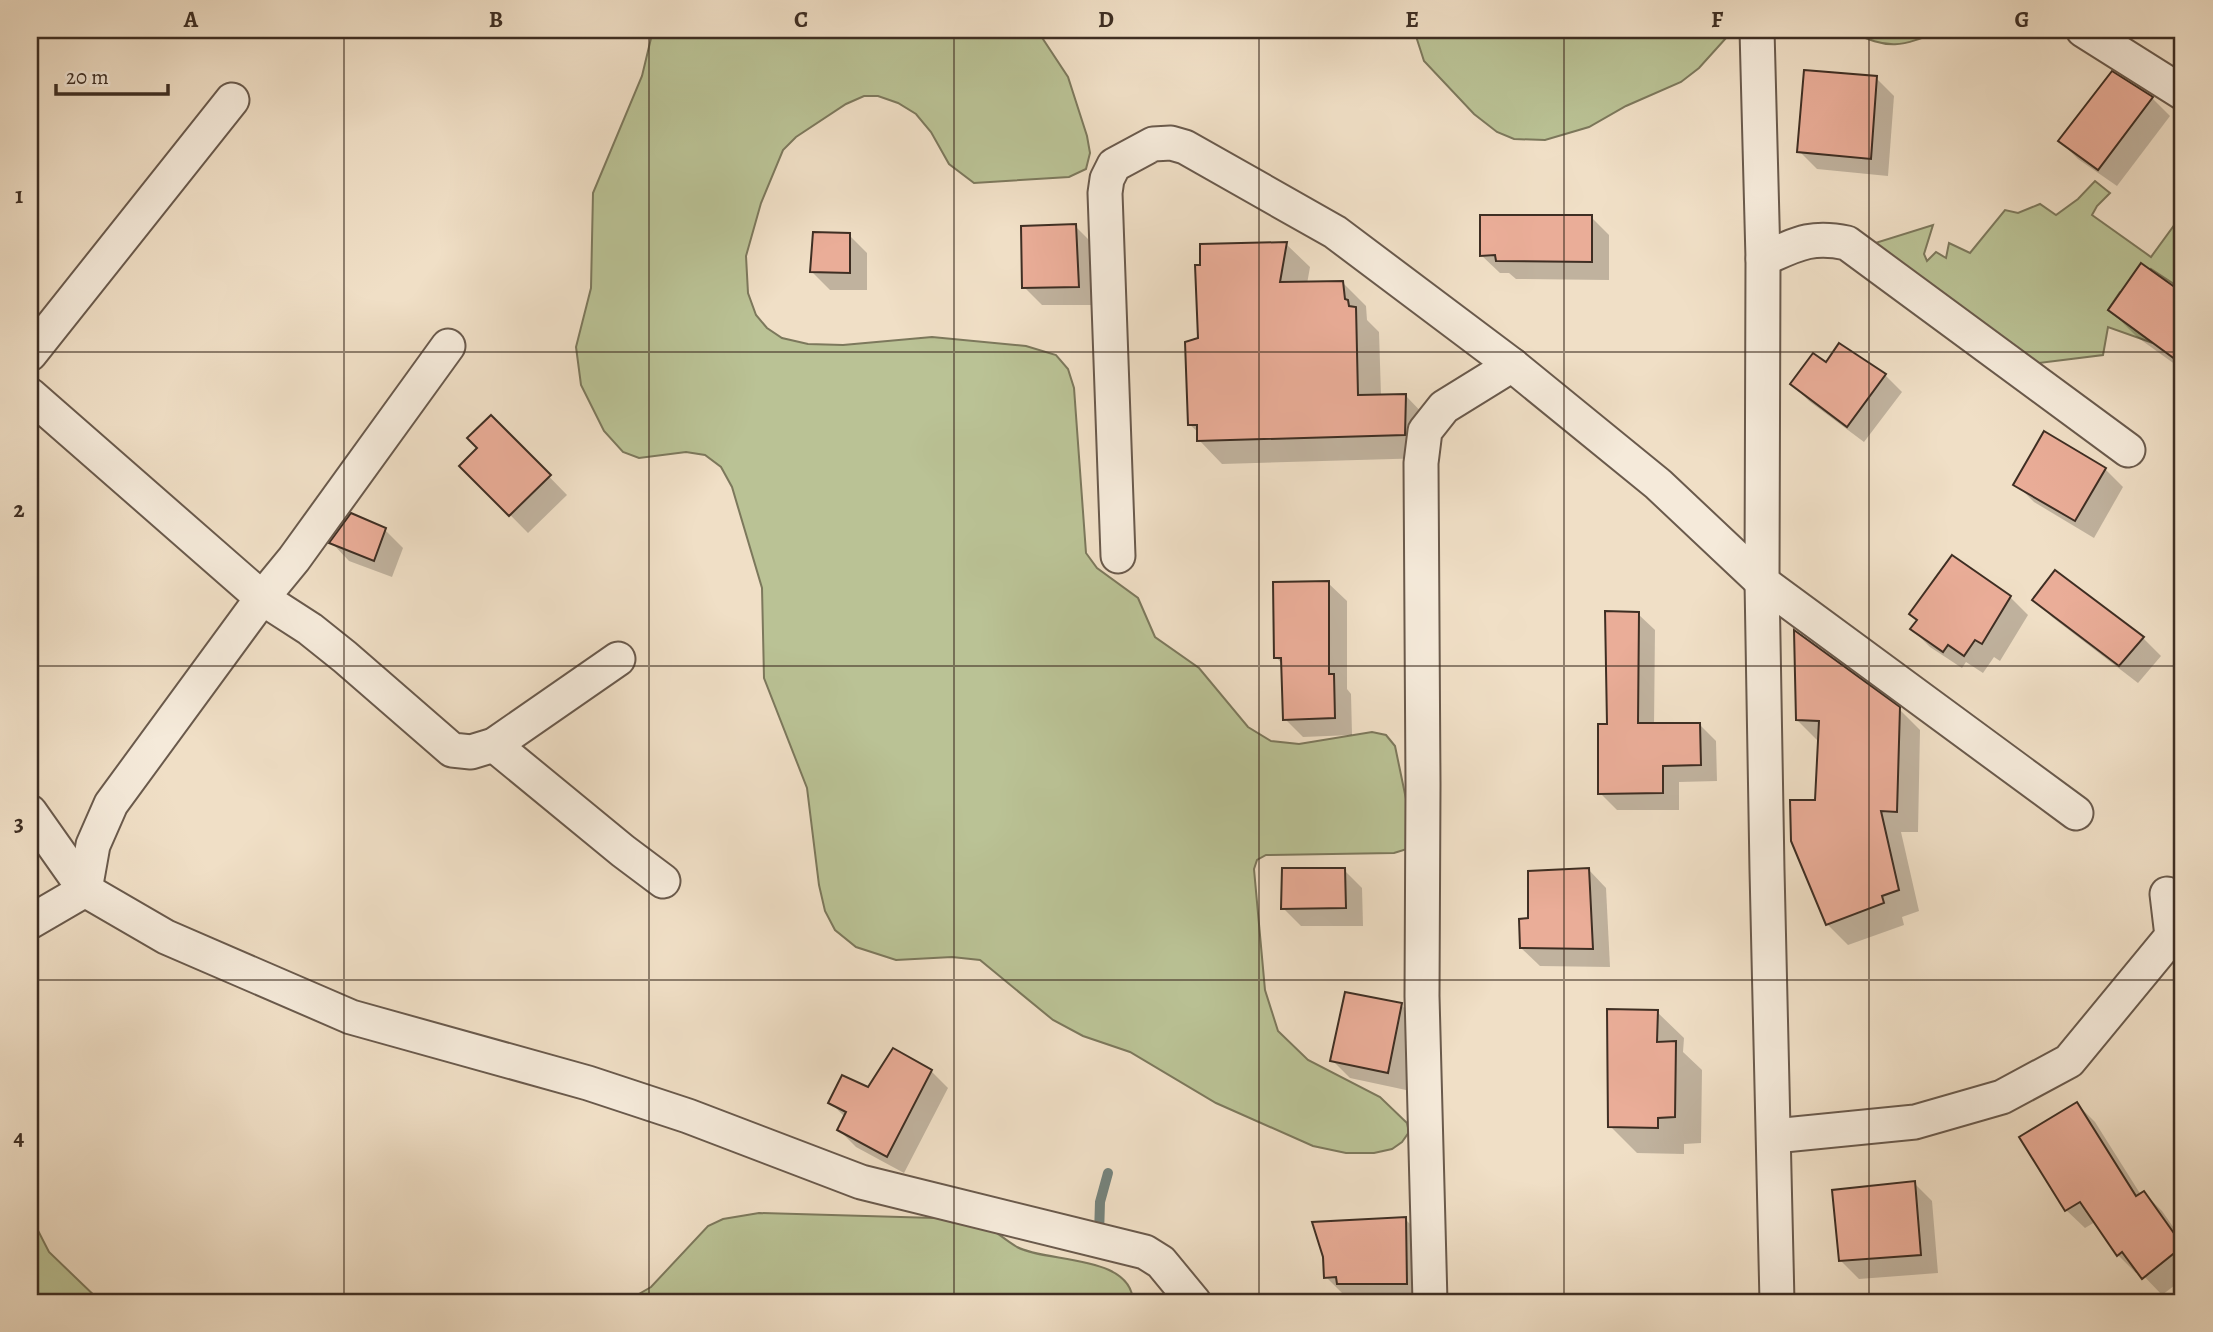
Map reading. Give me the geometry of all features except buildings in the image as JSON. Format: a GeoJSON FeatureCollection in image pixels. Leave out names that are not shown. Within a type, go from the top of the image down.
{"type":"FeatureCollection","features":[{"type":"Feature","properties":{"kind":"street"},"geometry":{"type":"LineString","coordinates":[[1757,30],[1763,259],[1762,582],[1766,870],[1777,1302]]}},
{"type":"Feature","properties":{"kind":"street"},"geometry":{"type":"LineString","coordinates":[[2082,30],[2183,93]]}},
{"type":"Feature","properties":{"kind":"street"},"geometry":{"type":"LineString","coordinates":[[30,354],[232,100]]}},
{"type":"Feature","properties":{"kind":"street"},"geometry":{"type":"LineString","coordinates":[[1118,555],[1105,193],[1107,179],[1114,164],[1153,144],[1171,144],[1185,147],[1335,232],[1513,365],[1658,484],[1762,582],[2076,813]]}},
{"type":"Feature","properties":{"kind":"street"},"geometry":{"type":"LineString","coordinates":[[1763,259],[1808,240],[1829,239],[1847,243],[2128,450]]}},
{"type":"Feature","properties":{"kind":"street"},"geometry":{"type":"LineString","coordinates":[[30,922],[85,890],[93,845],[111,804],[262,598],[294,559],[447,346]]}},
{"type":"Feature","properties":{"kind":"street"},"geometry":{"type":"LineString","coordinates":[[1430,1302],[1422,996],[1421,463],[1425,431],[1444,407],[1513,365]]}},
{"type":"Feature","properties":{"kind":"street"},"geometry":{"type":"LineString","coordinates":[[30,395],[262,598],[310,629],[452,750],[471,752],[494,745],[618,659]]}},
{"type":"Feature","properties":{"kind":"street"},"geometry":{"type":"LineString","coordinates":[[494,745],[663,881]]}},
{"type":"Feature","properties":{"kind":"street"},"geometry":{"type":"LineString","coordinates":[[30,812],[85,890],[166,937],[351,1017],[589,1083],[688,1116],[862,1182],[1145,1252],[1161,1262],[1194,1302]]}},
{"type":"Feature","properties":{"kind":"street"},"geometry":{"type":"LineString","coordinates":[[1774,1136],[1915,1122],[2002,1097],[2069,1061],[2172,936],[2167,894]]}},
{"type":"Feature","properties":{"kind":"green space"},"geometry":{"type":"Polygon","coordinates":[[[653,30],[1037,30],[1068,77],[1087,136],[1090,153],[1086,169],[1069,177],[974,183],[949,164],[931,132],[916,114],[898,103],[878,96],[864,96],[846,104],[796,137],[783,150],[761,203],[746,256],[748,293],[756,315],[767,328],[782,338],[808,344],[843,345],[932,337],[1026,346],[1056,355],[1068,369],[1074,388],[1086,553],[1097,568],[1138,598],[1155,637],[1199,668],[1248,727],[1271,741],[1299,744],[1372,732],[1386,735],[1395,746],[1411,823],[1407,849],[1394,853],[1266,855],[1257,860],[1254,869],[1265,990],[1278,1031],[1308,1060],[1380,1097],[1407,1123],[1409,1132],[1402,1142],[1392,1149],[1374,1153],[1346,1153],[1313,1146],[1216,1103],[1130,1052],[1083,1036],[1053,1020],[980,960],[952,957],[896,960],[856,947],[835,930],[825,911],[819,885],[807,788],[764,678],[762,588],[732,487],[721,467],[705,455],[686,452],[639,458],[623,452],[604,431],[581,385],[576,347],[591,288],[593,193],[642,76],[653,30]]]}},
{"type":"Feature","properties":{"kind":"green space"},"geometry":{"type":"Polygon","coordinates":[[[1414,30],[1735,30],[1699,68],[1681,82],[1626,106],[1589,127],[1545,140],[1514,139],[1497,132],[1474,114],[1424,61],[1414,30]]]}},
{"type":"Feature","properties":{"kind":"green space"},"geometry":{"type":"Polygon","coordinates":[[[1848,30],[1942,30],[1905,43],[1885,44],[1848,30]]]}},
{"type":"Feature","properties":{"kind":"green space"},"geometry":{"type":"Polygon","coordinates":[[[2095,181],[2110,193],[2092,215],[2151,257],[2183,213],[2183,290],[2151,269],[2144,285],[2120,292],[2108,310],[2153,343],[2108,327],[2103,355],[2039,363],[1856,249],[1933,225],[1924,254],[1927,261],[1936,252],[1946,258],[1949,243],[1970,253],[2005,210],[2018,213],[2040,204],[2056,215],[2078,199],[2095,181]]]}},
{"type":"Feature","properties":{"kind":"green space"},"geometry":{"type":"Polygon","coordinates":[[[759,1213],[970,1219],[989,1227],[1017,1247],[1030,1252],[1086,1262],[1119,1275],[1129,1287],[1133,1302],[625,1302],[651,1287],[708,1226],[723,1219],[759,1213]]]}},
{"type":"Feature","properties":{"kind":"green space"},"geometry":{"type":"Polygon","coordinates":[[[30,1215],[49,1252],[101,1302],[30,1302],[30,1215]]]}},
{"type":"Feature","properties":{"kind":"waterway"},"geometry":{"type":"LineString","coordinates":[[1099,1235],[1100,1202],[1108,1173]]}}]}
